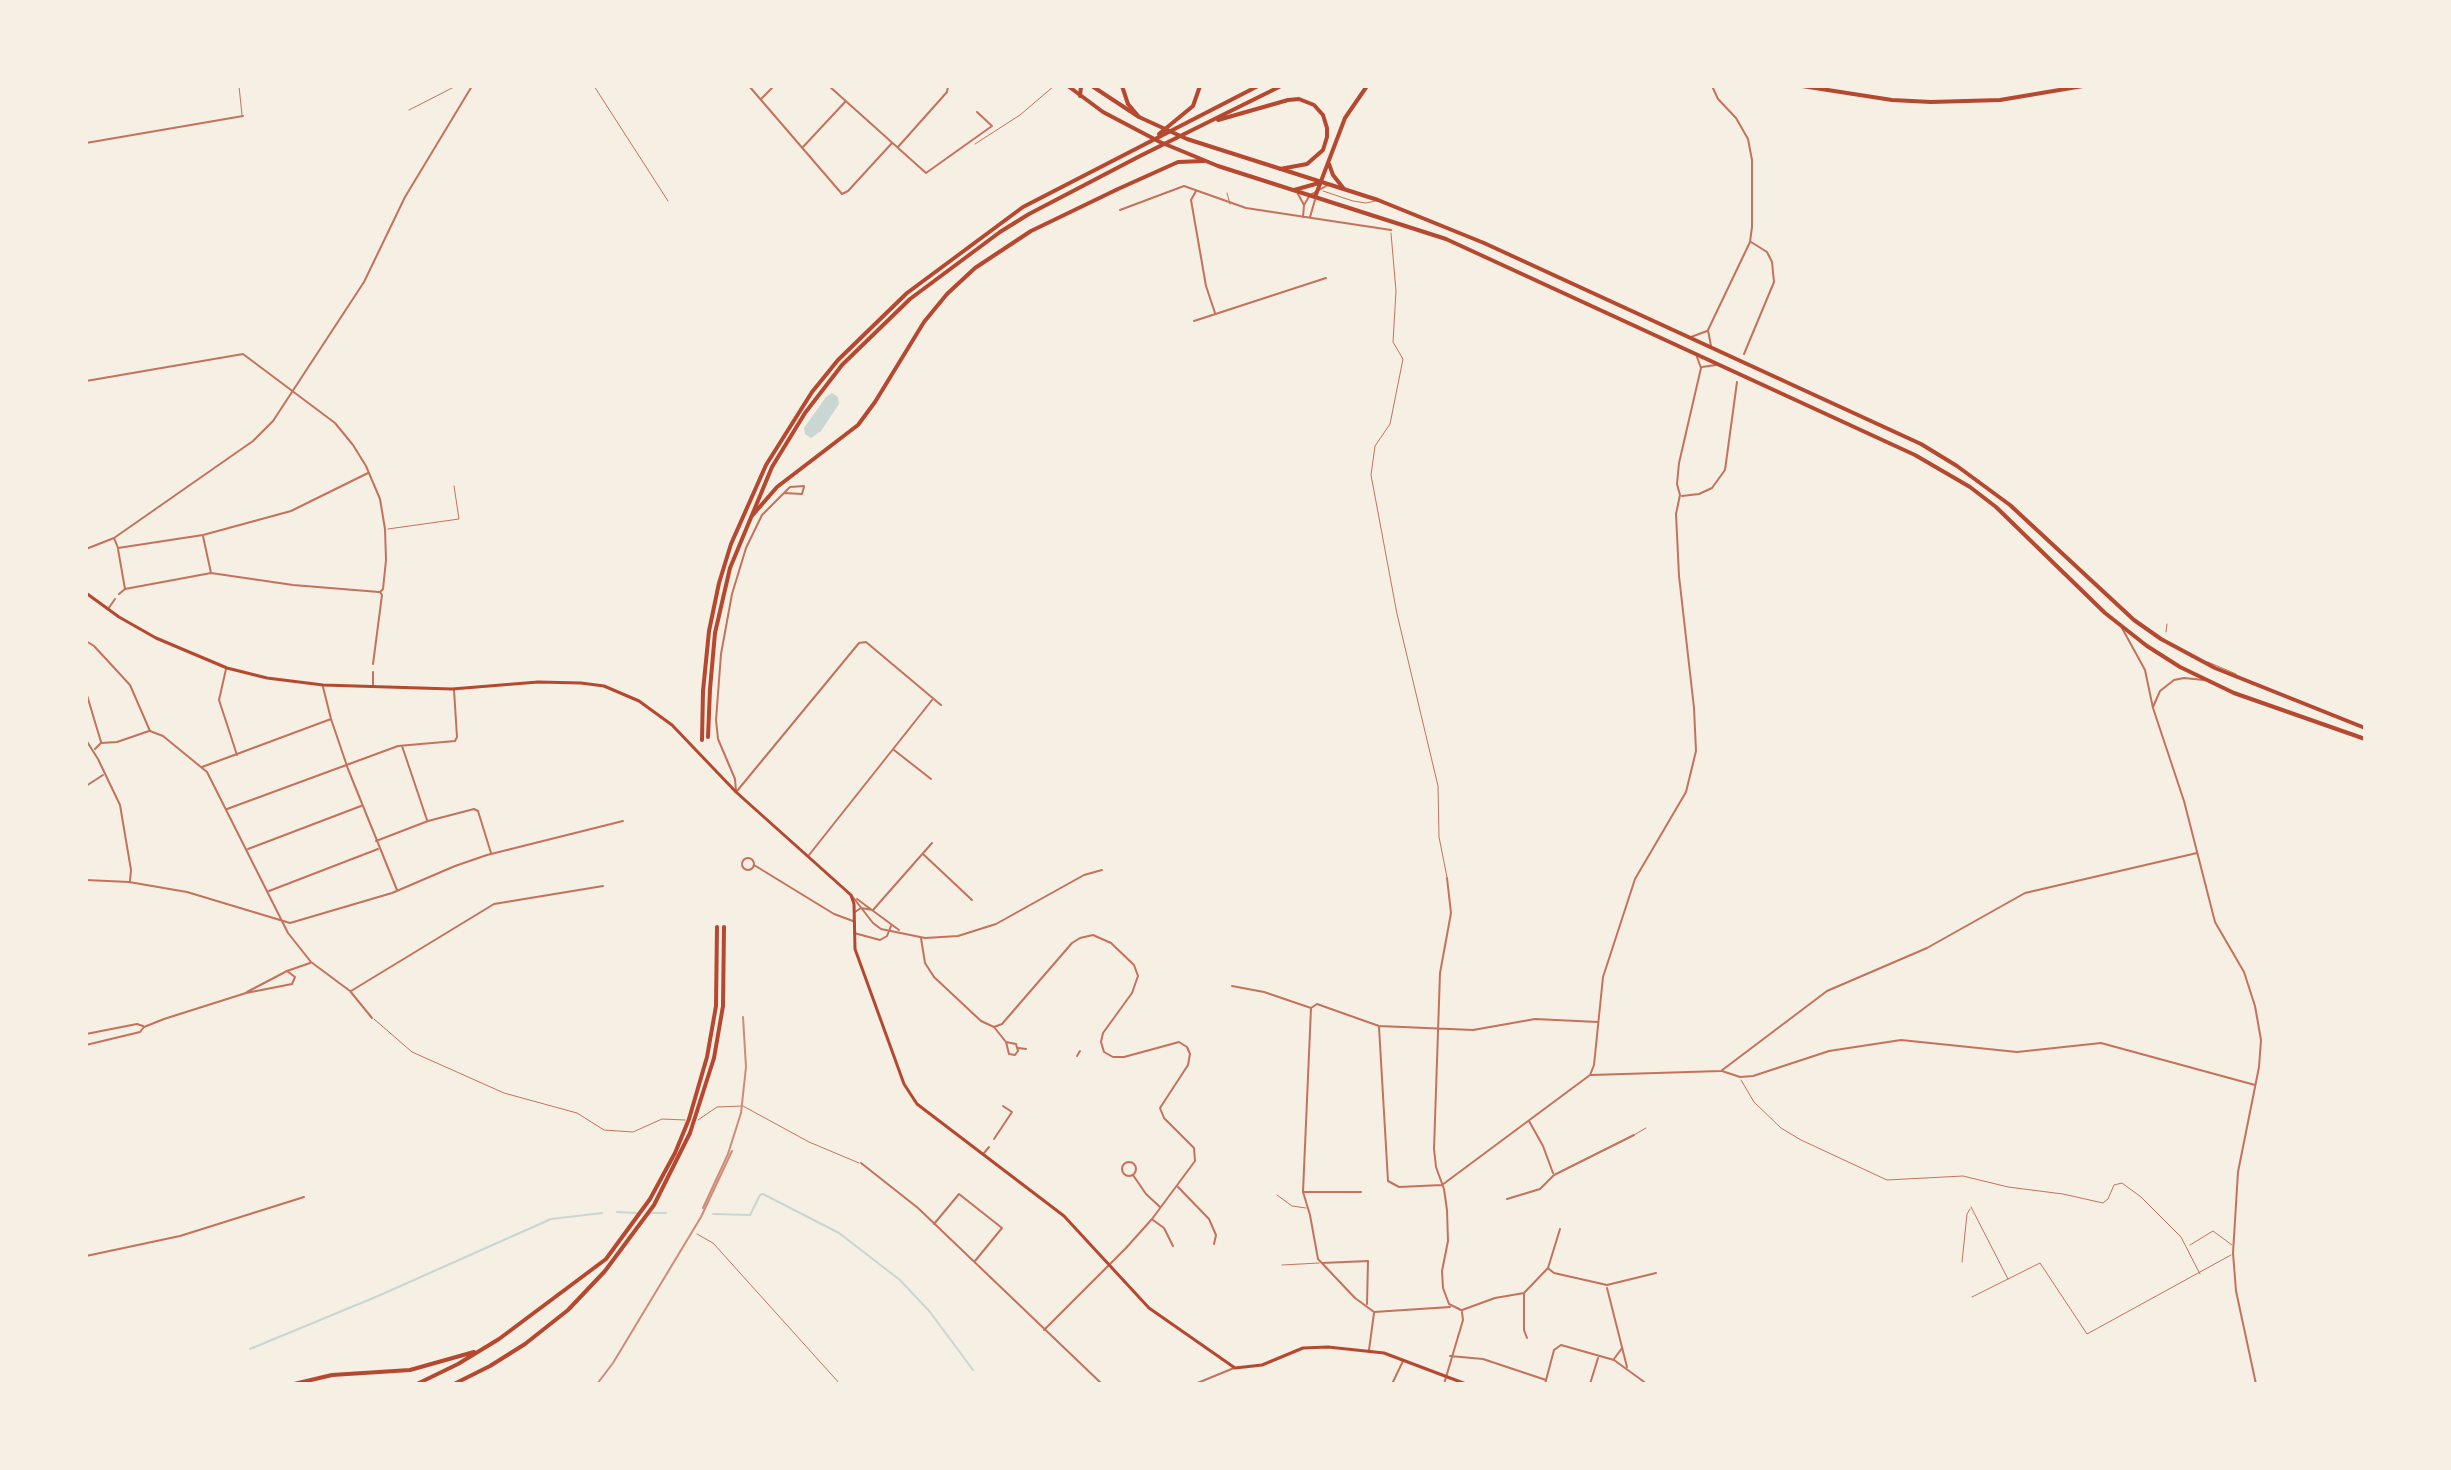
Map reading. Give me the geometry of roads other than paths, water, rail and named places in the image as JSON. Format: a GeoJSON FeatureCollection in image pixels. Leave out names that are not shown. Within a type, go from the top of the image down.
{"type":"FeatureCollection","features":[{"type":"Feature","properties":{"kind":"main road"},"geometry":{"type":"LineString","coordinates":[[1077,86],[1080,96],[1137,131],[1178,150],[1294,190],[1315,191],[1446,239],[1915,455],[1970,487],[2020,528],[2091,600],[2147,646],[2206,680],[2365,739]]}},
{"type":"Feature","properties":{"kind":"main road"},"geometry":{"type":"LineString","coordinates":[[1077,86],[1080,96]]}},
{"type":"Feature","properties":{"kind":"main road"},"geometry":{"type":"LineString","coordinates":[[1092,86],[1139,117],[1197,142],[1378,200],[1484,243],[1921,444],[1949,460],[2010,505],[2134,620],[2161,639],[2201,661],[2365,728]]}},
{"type":"Feature","properties":{"kind":"main road"},"geometry":{"type":"LineString","coordinates":[[1122,86],[1128,104],[1139,117]]}},
{"type":"Feature","properties":{"kind":"main road"},"geometry":{"type":"LineString","coordinates":[[1150,141],[1189,111],[1200,86]]}},
{"type":"Feature","properties":{"kind":"main road"},"geometry":{"type":"LineString","coordinates":[[702,740],[705,662],[725,562],[766,465],[812,392],[855,341],[888,309],[968,245],[1037,199],[1258,86]]}},
{"type":"Feature","properties":{"kind":"main road"},"geometry":{"type":"LineString","coordinates":[[708,737],[715,633],[725,585],[747,522],[772,467],[819,392],[901,306],[977,247],[1029,214],[1281,86]]}},
{"type":"Feature","properties":{"kind":"main road"},"geometry":{"type":"LineString","coordinates":[[1315,191],[1345,118],[1367,86]]}},
{"type":"Feature","properties":{"kind":"main road"},"geometry":{"type":"LineString","coordinates":[[1802,86],[1892,100],[1931,102],[2014,99],[2083,86]]}},
{"type":"Feature","properties":{"kind":"main road"},"geometry":{"type":"LineString","coordinates":[[1928,86],[1968,86]]}},
{"type":"Feature","properties":{"kind":"main road"},"geometry":{"type":"LineString","coordinates":[[1204,124],[1282,101],[1299,99],[1309,102],[1320,111],[1326,123],[1325,145],[1317,158],[1307,164],[1280,169]]}},
{"type":"Feature","properties":{"kind":"main road"},"geometry":{"type":"LineString","coordinates":[[1330,157],[1331,172],[1344,189]]}},
{"type":"Feature","properties":{"kind":"main road"},"geometry":{"type":"LineString","coordinates":[[747,522],[777,487],[858,425],[929,315],[988,258],[1031,231],[1127,184],[1181,161],[1204,161]]}},
{"type":"Feature","properties":{"kind":"main road"},"geometry":{"type":"LineString","coordinates":[[1294,190],[1315,191]]}},
{"type":"Feature","properties":{"kind":"main road"},"geometry":{"type":"LineString","coordinates":[[86,593],[108,610],[156,638],[227,668],[267,678],[323,685],[454,689],[538,682],[589,683],[623,693],[663,716],[736,792],[851,895],[855,949],[908,1091],[917,1104],[1064,1216],[1149,1308],[1235,1368],[1262,1365],[1308,1347],[1369,1350],[1466,1384]]}},
{"type":"Feature","properties":{"kind":"main road"},"geometry":{"type":"LineString","coordinates":[[454,1384],[490,1366],[546,1329],[583,1295],[618,1250],[650,1199],[675,1153],[710,1058],[720,927]]}},
{"type":"Feature","properties":{"kind":"main road"},"geometry":{"type":"LineString","coordinates":[[417,1384],[484,1348],[618,1250]]}},
{"type":"Feature","properties":{"kind":"main road"},"geometry":{"type":"LineString","coordinates":[[294,1384],[332,1375],[410,1370],[484,1348]]}},
{"type":"Feature","properties":{"kind":"street"},"geometry":{"type":"LineString","coordinates":[[86,549],[114,538],[262,434],[364,282],[405,197],[472,86]]}},
{"type":"Feature","properties":{"kind":"street"},"geometry":{"type":"LineString","coordinates":[[749,86],[842,194],[892,143]]}},
{"type":"Feature","properties":{"kind":"street"},"geometry":{"type":"LineString","coordinates":[[761,99],[774,86]]}},
{"type":"Feature","properties":{"kind":"street"},"geometry":{"type":"LineString","coordinates":[[829,86],[926,173],[992,126],[977,112]]}},
{"type":"Feature","properties":{"kind":"street"},"geometry":{"type":"LineString","coordinates":[[898,148],[947,92],[948,86]]}},
{"type":"Feature","properties":{"kind":"street"},"geometry":{"type":"LineString","coordinates":[[1688,337],[1700,336],[1708,330],[1750,242],[1750,146],[1742,126],[1718,99],[1712,86]]}},
{"type":"Feature","properties":{"kind":"street"},"geometry":{"type":"LineString","coordinates":[[802,148],[846,101]]}},
{"type":"Feature","properties":{"kind":"street"},"geometry":{"type":"LineString","coordinates":[[86,143],[243,116]]}},
{"type":"Feature","properties":{"kind":"street"},"geometry":{"type":"LineString","coordinates":[[1304,176],[1315,191],[1310,218]]}},
{"type":"Feature","properties":{"kind":"street"},"geometry":{"type":"LineString","coordinates":[[1303,217],[1304,205],[1315,191],[1329,184]]}},
{"type":"Feature","properties":{"kind":"street"},"geometry":{"type":"LineString","coordinates":[[1120,210],[1178,187],[1196,190],[1230,204],[1391,230]]}},
{"type":"Feature","properties":{"kind":"street"},"geometry":{"type":"LineString","coordinates":[[1196,190],[1191,200],[1206,286],[1215,313]]}},
{"type":"Feature","properties":{"kind":"street"},"geometry":{"type":"LineString","coordinates":[[1294,190],[1304,205]]}},
{"type":"Feature","properties":{"kind":"street"},"geometry":{"type":"LineString","coordinates":[[1744,354],[1774,282],[1772,262],[1767,252],[1750,242]]}},
{"type":"Feature","properties":{"kind":"street"},"geometry":{"type":"LineString","coordinates":[[1194,321],[1326,278]]}},
{"type":"Feature","properties":{"kind":"street"},"geometry":{"type":"LineString","coordinates":[[1708,330],[1712,348]]}},
{"type":"Feature","properties":{"kind":"street"},"geometry":{"type":"LineString","coordinates":[[1379,1026],[1388,1181],[1399,1187],[1442,1185],[1590,1075],[1594,1065],[1602,980],[1635,879],[1686,792],[1696,751],[1676,514],[1680,495],[1677,484],[1679,463],[1701,368],[1694,352]]}},
{"type":"Feature","properties":{"kind":"street"},"geometry":{"type":"LineString","coordinates":[[86,381],[243,354],[335,423],[359,452],[380,499],[385,529],[386,560],[380,592]]}},
{"type":"Feature","properties":{"kind":"street"},"geometry":{"type":"LineString","coordinates":[[1701,368],[1721,365]]}},
{"type":"Feature","properties":{"kind":"street"},"geometry":{"type":"LineString","coordinates":[[1680,495],[1691,496],[1712,488],[1725,470],[1737,382]]}},
{"type":"Feature","properties":{"kind":"street"},"geometry":{"type":"LineString","coordinates":[[118,548],[203,535],[291,511],[369,472]]}},
{"type":"Feature","properties":{"kind":"street"},"geometry":{"type":"LineString","coordinates":[[736,792],[735,779],[720,747],[716,728],[724,634],[746,548],[762,515],[781,493],[794,485],[804,486],[802,494],[781,493]]}},
{"type":"Feature","properties":{"kind":"street"},"geometry":{"type":"LineString","coordinates":[[203,535],[211,573]]}},
{"type":"Feature","properties":{"kind":"street"},"geometry":{"type":"LineString","coordinates":[[114,538],[125,589]]}},
{"type":"Feature","properties":{"kind":"street"},"geometry":{"type":"LineString","coordinates":[[119,594],[125,589],[211,573],[293,585],[380,592]]}},
{"type":"Feature","properties":{"kind":"street"},"geometry":{"type":"LineString","coordinates":[[373,664],[380,592]]}},
{"type":"Feature","properties":{"kind":"street"},"geometry":{"type":"LineString","coordinates":[[108,610],[115,599]]}},
{"type":"Feature","properties":{"kind":"street"},"geometry":{"type":"LineString","coordinates":[[2122,627],[2145,670],[2153,708],[2184,801],[2215,922],[2244,972],[2255,1006],[2261,1040],[2238,1172],[2233,1253],[2236,1291],[2256,1384]]}},
{"type":"Feature","properties":{"kind":"street"},"geometry":{"type":"LineString","coordinates":[[86,641],[130,685],[150,731]]}},
{"type":"Feature","properties":{"kind":"street"},"geometry":{"type":"LineString","coordinates":[[736,792],[859,643],[866,642],[941,705]]}},
{"type":"Feature","properties":{"kind":"street"},"geometry":{"type":"LineString","coordinates":[[227,668],[219,700],[237,756]]}},
{"type":"Feature","properties":{"kind":"street"},"geometry":{"type":"LineString","coordinates":[[373,672],[373,686]]}},
{"type":"Feature","properties":{"kind":"street"},"geometry":{"type":"LineString","coordinates":[[2153,708],[2160,691],[2174,680],[2206,680]]}},
{"type":"Feature","properties":{"kind":"street"},"geometry":{"type":"LineString","coordinates":[[323,685],[331,719],[361,806],[397,890]]}},
{"type":"Feature","properties":{"kind":"street"},"geometry":{"type":"LineString","coordinates":[[226,809],[401,745],[455,741],[454,689]]}},
{"type":"Feature","properties":{"kind":"street"},"geometry":{"type":"LineString","coordinates":[[86,692],[101,743]]}},
{"type":"Feature","properties":{"kind":"street"},"geometry":{"type":"LineString","coordinates":[[807,857],[933,699]]}},
{"type":"Feature","properties":{"kind":"street"},"geometry":{"type":"LineString","coordinates":[[201,768],[331,719]]}},
{"type":"Feature","properties":{"kind":"street"},"geometry":{"type":"LineString","coordinates":[[93,750],[101,743],[117,742],[150,731],[163,736],[207,772],[288,933],[311,962],[350,991],[372,1018]]}},
{"type":"Feature","properties":{"kind":"street"},"geometry":{"type":"LineString","coordinates":[[86,740],[120,805],[131,870],[129,882]]}},
{"type":"Feature","properties":{"kind":"street"},"geometry":{"type":"LineString","coordinates":[[401,745],[428,821]]}},
{"type":"Feature","properties":{"kind":"street"},"geometry":{"type":"LineString","coordinates":[[893,749],[931,779]]}},
{"type":"Feature","properties":{"kind":"street"},"geometry":{"type":"LineString","coordinates":[[86,786],[104,774]]}},
{"type":"Feature","properties":{"kind":"street"},"geometry":{"type":"LineString","coordinates":[[247,850],[361,806]]}},
{"type":"Feature","properties":{"kind":"street"},"geometry":{"type":"LineString","coordinates":[[376,841],[469,808],[478,811],[492,854]]}},
{"type":"Feature","properties":{"kind":"street"},"geometry":{"type":"LineString","coordinates":[[86,880],[129,882],[187,892],[283,923],[397,890],[492,854],[623,821]]}},
{"type":"Feature","properties":{"kind":"street"},"geometry":{"type":"LineString","coordinates":[[873,910],[932,843]]}},
{"type":"Feature","properties":{"kind":"street"},"geometry":{"type":"LineString","coordinates":[[269,891],[379,849]]}},
{"type":"Feature","properties":{"kind":"street"},"geometry":{"type":"LineString","coordinates":[[922,853],[972,900]]}},
{"type":"Feature","properties":{"kind":"street"},"geometry":{"type":"LineString","coordinates":[[1721,1071],[1827,991],[1927,948],[2025,893],[2197,853]]}},
{"type":"Feature","properties":{"kind":"street"},"geometry":{"type":"LineString","coordinates":[[754,865],[834,914],[854,921]]}},
{"type":"Feature","properties":{"kind":"street"},"geometry":{"type":"LineString","coordinates":[[851,895],[877,927],[919,936],[958,936],[996,924],[1084,875],[1102,870]]}},
{"type":"Feature","properties":{"kind":"street"},"geometry":{"type":"LineString","coordinates":[[1447,878],[1451,913],[1440,973],[1434,1149],[1448,1234],[1442,1282],[1445,1296],[1452,1307]]}},
{"type":"Feature","properties":{"kind":"street"},"geometry":{"type":"LineString","coordinates":[[350,991],[494,904],[603,886]]}},
{"type":"Feature","properties":{"kind":"street"},"geometry":{"type":"LineString","coordinates":[[851,895],[904,933]]}},
{"type":"Feature","properties":{"kind":"street"},"geometry":{"type":"LineString","coordinates":[[854,913],[857,909],[873,910]]}},
{"type":"Feature","properties":{"kind":"street"},"geometry":{"type":"LineString","coordinates":[[853,933],[876,941],[884,938],[891,926]]}},
{"type":"Feature","properties":{"kind":"street"},"geometry":{"type":"LineString","coordinates":[[994,1027],[1002,1024],[1076,940],[1093,935],[1111,943],[1134,965],[1138,980],[1105,1029],[1101,1042],[1104,1052],[1113,1057],[1124,1057],[1176,1042],[1185,1045],[1190,1054],[1188,1065],[1160,1108],[1164,1118],[1193,1146],[1195,1161],[1152,1219],[1044,1330]]}},
{"type":"Feature","properties":{"kind":"street"},"geometry":{"type":"LineString","coordinates":[[919,936],[925,963],[934,977],[981,1021],[994,1027],[1006,1042],[1009,1054],[1015,1055],[1018,1048]]}},
{"type":"Feature","properties":{"kind":"street"},"geometry":{"type":"LineString","coordinates":[[246,993],[311,962]]}},
{"type":"Feature","properties":{"kind":"street"},"geometry":{"type":"LineString","coordinates":[[86,1045],[140,1032],[144,1027],[246,993],[292,984],[295,977],[287,971]]}},
{"type":"Feature","properties":{"kind":"street"},"geometry":{"type":"LineString","coordinates":[[1232,986],[1264,992],[1311,1008]]}},
{"type":"Feature","properties":{"kind":"street"},"geometry":{"type":"LineString","coordinates":[[1311,1008],[1317,1004],[1379,1026],[1439,1030],[1473,1030],[1535,1019],[1599,1022]]}},
{"type":"Feature","properties":{"kind":"street"},"geometry":{"type":"LineString","coordinates":[[1311,1008],[1303,1192],[1316,1255],[1366,1306],[1374,1312],[1452,1307],[1461,1310],[1495,1298],[1524,1293],[1548,1268],[1560,1229]]}},
{"type":"Feature","properties":{"kind":"street"},"geometry":{"type":"LineString","coordinates":[[86,1034],[137,1024],[144,1027]]}},
{"type":"Feature","properties":{"kind":"street"},"geometry":{"type":"LineString","coordinates":[[1590,1075],[1721,1071],[1740,1077],[1765,1073],[1829,1051],[1901,1040],[2017,1052],[2101,1043],[2255,1085]]}},
{"type":"Feature","properties":{"kind":"street"},"geometry":{"type":"LineString","coordinates":[[1006,1042],[1026,1049]]}},
{"type":"Feature","properties":{"kind":"street"},"geometry":{"type":"LineString","coordinates":[[1077,1056],[1080,1051]]}},
{"type":"Feature","properties":{"kind":"street"},"geometry":{"type":"LineString","coordinates":[[994,1139],[1012,1112],[1003,1106]]}},
{"type":"Feature","properties":{"kind":"street"},"geometry":{"type":"LineString","coordinates":[[1528,1120],[1543,1146],[1554,1175]]}},
{"type":"Feature","properties":{"kind":"street"},"geometry":{"type":"LineString","coordinates":[[1507,1199],[1540,1189],[1554,1175],[1634,1135]]}},
{"type":"Feature","properties":{"kind":"street"},"geometry":{"type":"LineString","coordinates":[[983,1154],[989,1147]]}},
{"type":"Feature","properties":{"kind":"street"},"geometry":{"type":"LineString","coordinates":[[861,1163],[903,1195],[1102,1384]]}},
{"type":"Feature","properties":{"kind":"street"},"geometry":{"type":"LineString","coordinates":[[1133,1175],[1146,1194],[1161,1207]]}},
{"type":"Feature","properties":{"kind":"street"},"geometry":{"type":"LineString","coordinates":[[1177,1186],[1209,1219],[1216,1235],[1214,1244]]}},
{"type":"Feature","properties":{"kind":"street"},"geometry":{"type":"LineString","coordinates":[[1303,1192],[1361,1192]]}},
{"type":"Feature","properties":{"kind":"street"},"geometry":{"type":"LineString","coordinates":[[934,1224],[959,1194],[1002,1228],[974,1262]]}},
{"type":"Feature","properties":{"kind":"street"},"geometry":{"type":"LineString","coordinates":[[86,1256],[180,1236],[304,1197]]}},
{"type":"Feature","properties":{"kind":"street"},"geometry":{"type":"LineString","coordinates":[[1152,1219],[1164,1228],[1173,1246]]}},
{"type":"Feature","properties":{"kind":"street"},"geometry":{"type":"LineString","coordinates":[[1321,1263],[1368,1261],[1366,1306]]}},
{"type":"Feature","properties":{"kind":"street"},"geometry":{"type":"LineString","coordinates":[[1548,1268],[1554,1273],[1607,1285],[1656,1273]]}},
{"type":"Feature","properties":{"kind":"street"},"geometry":{"type":"LineString","coordinates":[[1607,1285],[1627,1368]]}},
{"type":"Feature","properties":{"kind":"street"},"geometry":{"type":"LineString","coordinates":[[1524,1293],[1524,1330],[1527,1338]]}},
{"type":"Feature","properties":{"kind":"street"},"geometry":{"type":"LineString","coordinates":[[1444,1384],[1463,1320],[1461,1310]]}},
{"type":"Feature","properties":{"kind":"street"},"geometry":{"type":"LineString","coordinates":[[1369,1350],[1374,1312]]}},
{"type":"Feature","properties":{"kind":"street"},"geometry":{"type":"LineString","coordinates":[[1450,1356],[1483,1359],[1545,1382],[1557,1346],[1561,1345],[1614,1360],[1647,1384]]}},
{"type":"Feature","properties":{"kind":"street"},"geometry":{"type":"LineString","coordinates":[[1614,1360],[1623,1347]]}},
{"type":"Feature","properties":{"kind":"street"},"geometry":{"type":"LineString","coordinates":[[1590,1384],[1599,1357]]}},
{"type":"Feature","properties":{"kind":"street"},"geometry":{"type":"LineString","coordinates":[[1392,1384],[1403,1360]]}},
{"type":"Feature","properties":{"kind":"street"},"geometry":{"type":"LineString","coordinates":[[1195,1384],[1235,1368]]}},
{"type":"Feature","properties":{"kind":"lane"},"geometry":{"type":"LineString","coordinates":[[239,86],[243,116]]}},
{"type":"Feature","properties":{"kind":"lane"},"geometry":{"type":"LineString","coordinates":[[409,110],[456,86]]}},
{"type":"Feature","properties":{"kind":"lane"},"geometry":{"type":"LineString","coordinates":[[594,86],[668,201]]}},
{"type":"Feature","properties":{"kind":"lane"},"geometry":{"type":"LineString","coordinates":[[975,144],[1020,115],[1054,86]]}},
{"type":"Feature","properties":{"kind":"lane"},"geometry":{"type":"LineString","coordinates":[[1315,191],[1366,203],[1378,200]]}},
{"type":"Feature","properties":{"kind":"lane"},"geometry":{"type":"LineString","coordinates":[[1227,193],[1230,204]]}},
{"type":"Feature","properties":{"kind":"lane"},"geometry":{"type":"LineString","coordinates":[[1391,230],[1396,291],[1393,342],[1403,359],[1390,424],[1375,446],[1371,475],[1397,614],[1438,786],[1439,837],[1447,878]]}},
{"type":"Feature","properties":{"kind":"lane"},"geometry":{"type":"LineString","coordinates":[[385,529],[459,519],[454,486]]}},
{"type":"Feature","properties":{"kind":"lane"},"geometry":{"type":"LineString","coordinates":[[2166,632],[2167,624]]}},
{"type":"Feature","properties":{"kind":"lane"},"geometry":{"type":"LineString","coordinates":[[372,1018],[412,1052],[504,1093],[577,1113],[604,1130],[633,1132],[662,1119],[698,1120],[722,1106],[743,1106],[809,1142],[849,1161],[861,1163]]}},
{"type":"Feature","properties":{"kind":"lane"},"geometry":{"type":"LineString","coordinates":[[1740,1077],[1764,1115],[1791,1135],[1887,1180],[1963,1176],[2008,1187],[2083,1197],[2099,1203],[2106,1202],[2114,1185],[2122,1183],[2188,1246],[2200,1274]]}},
{"type":"Feature","properties":{"kind":"lane"},"geometry":{"type":"LineString","coordinates":[[1634,1135],[1646,1128]]}},
{"type":"Feature","properties":{"kind":"lane"},"geometry":{"type":"LineString","coordinates":[[1277,1195],[1292,1206],[1308,1208]]}},
{"type":"Feature","properties":{"kind":"lane"},"geometry":{"type":"LineString","coordinates":[[1962,1262],[1967,1214],[1971,1207],[2008,1279]]}},
{"type":"Feature","properties":{"kind":"lane"},"geometry":{"type":"LineString","coordinates":[[2188,1246],[2213,1231],[2233,1245]]}},
{"type":"Feature","properties":{"kind":"lane"},"geometry":{"type":"LineString","coordinates":[[697,1234],[713,1243],[840,1384]]}},
{"type":"Feature","properties":{"kind":"lane"},"geometry":{"type":"LineString","coordinates":[[1972,1297],[2040,1263],[2087,1334],[2233,1253]]}},
{"type":"Feature","properties":{"kind":"lane"},"geometry":{"type":"LineString","coordinates":[[1282,1265],[1321,1263]]}},
{"type":"Feature","properties":{"kind":"waterway"},"geometry":{"type":"LineString","coordinates":[[713,1214],[750,1215],[763,1194],[839,1233],[900,1280],[930,1312],[973,1370]]}},
{"type":"Feature","properties":{"kind":"waterway"},"geometry":{"type":"LineString","coordinates":[[617,1212],[637,1213]]}},
{"type":"Feature","properties":{"kind":"waterway"},"geometry":{"type":"LineString","coordinates":[[250,1349],[551,1219],[602,1213]]}},
{"type":"Feature","properties":{"kind":"waterway"},"geometry":{"type":"LineString","coordinates":[[651,1213],[666,1213]]}},
{"type":"Feature","properties":{"kind":"tram line"},"geometry":{"type":"LineString","coordinates":[[597,1384],[613,1363],[701,1217],[732,1151]]}},
{"type":"Feature","properties":{"kind":"railway"},"geometry":{"type":"LineString","coordinates":[[703,1208],[728,1154],[741,1113],[746,1067],[743,1017]]}}]}
